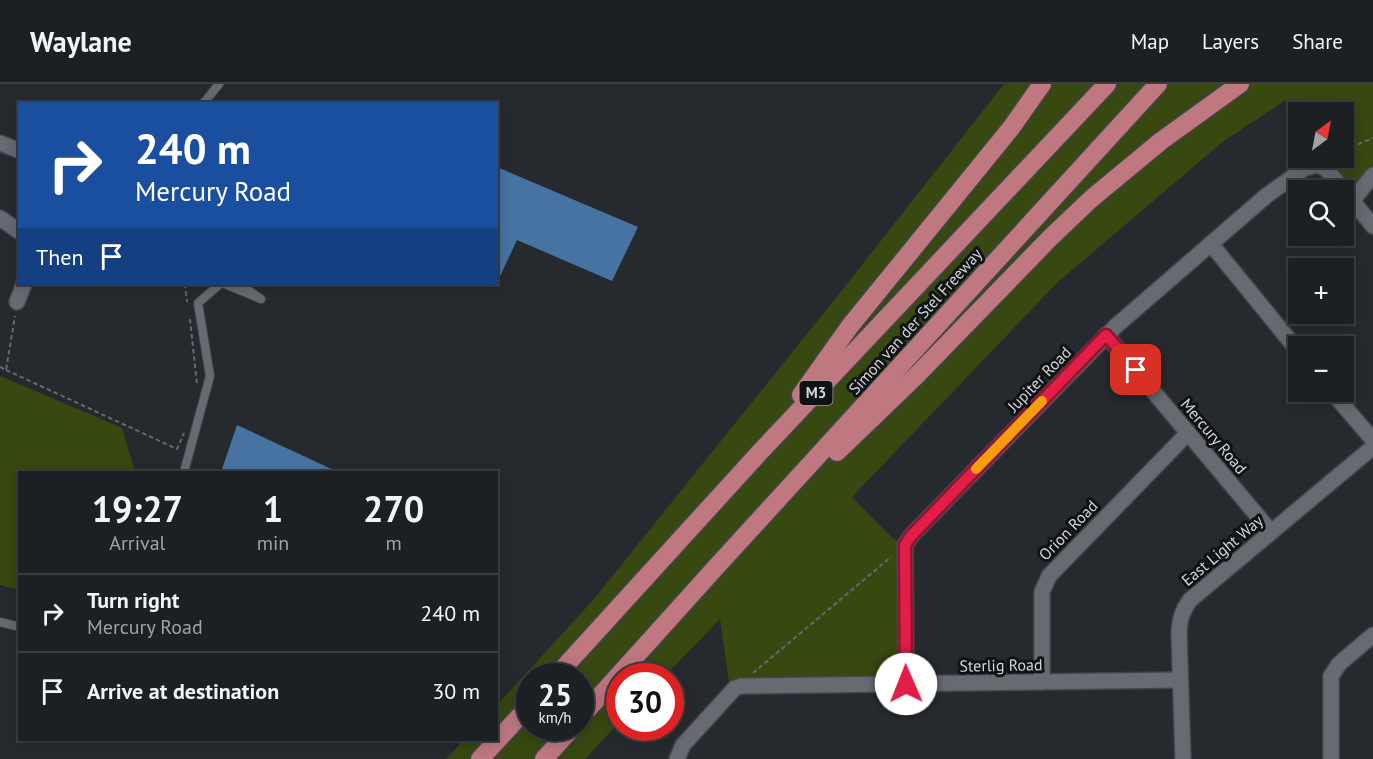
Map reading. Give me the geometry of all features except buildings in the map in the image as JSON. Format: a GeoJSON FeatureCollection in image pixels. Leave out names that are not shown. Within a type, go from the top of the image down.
{"type":"FeatureCollection","features":[{"type":"Feature","properties":{"kind":"highway"},"geometry":{"type":"LineString","coordinates":[[760,452],[850,326],[1011,128],[1042,84]]}},
{"type":"Feature","properties":{"kind":"highway","name":"Simon van der Stel Freeway"},"geometry":{"type":"LineString","coordinates":[[568,663],[760,452],[1107,84]]}},
{"type":"Feature","properties":{"kind":"highway","name":"Simon van der Stel Freeway"},"geometry":{"type":"LineString","coordinates":[[594,703],[1158,84]]}},
{"type":"Feature","properties":{"kind":"highway"},"geometry":{"type":"LineString","coordinates":[[780,498],[803,483],[860,430],[1091,199],[1161,141],[1240,84]]}},
{"type":"Feature","properties":{"kind":"highway"},"geometry":{"type":"LineString","coordinates":[[498,740],[516,720]]}},
{"type":"Feature","properties":{"kind":"highway"},"geometry":{"type":"LineString","coordinates":[[480,759],[497,741]]}},
{"type":"Feature","properties":{"kind":"highway"},"geometry":{"type":"LineString","coordinates":[[544,759],[560,741]]}},
{"type":"Feature","properties":{"kind":"street"},"geometry":{"type":"LineString","coordinates":[[0,144],[18,151]]}},
{"type":"Feature","properties":{"kind":"street","name":"Jupiter Road"},"geometry":{"type":"LineString","coordinates":[[905,545],[911,536],[1106,335],[1266,196],[1305,168],[1319,165],[1335,180]]}},
{"type":"Feature","properties":{"kind":"street"},"geometry":{"type":"LineString","coordinates":[[1354,189],[1373,175]]}},
{"type":"Feature","properties":{"kind":"street"},"geometry":{"type":"LineString","coordinates":[[1354,203],[1373,226]]}},
{"type":"Feature","properties":{"kind":"street"},"geometry":{"type":"LineString","coordinates":[[0,218],[18,231]]}},
{"type":"Feature","properties":{"kind":"street"},"geometry":{"type":"LineString","coordinates":[[1211,244],[1288,338]]}},
{"type":"Feature","properties":{"kind":"street"},"geometry":{"type":"LineString","coordinates":[[17,302],[24,285]]}},
{"type":"Feature","properties":{"kind":"street","name":"Mercury Road"},"geometry":{"type":"LineString","coordinates":[[1106,335],[1271,532]]}},
{"type":"Feature","properties":{"kind":"street"},"geometry":{"type":"LineString","coordinates":[[1341,402],[1373,440]]}},
{"type":"Feature","properties":{"kind":"street","name":"Orion Road"},"geometry":{"type":"LineString","coordinates":[[1042,682],[1042,592],[1045,583],[1056,567],[1188,433]]}},
{"type":"Feature","properties":{"kind":"street","name":"East Light Way"},"geometry":{"type":"LineString","coordinates":[[1183,759],[1180,623],[1184,609],[1190,600],[1373,447]]}},
{"type":"Feature","properties":{"kind":"street"},"geometry":{"type":"LineString","coordinates":[[905,545],[906,684]]}},
{"type":"Feature","properties":{"kind":"street"},"geometry":{"type":"LineString","coordinates":[[1331,759],[1331,676],[1339,663],[1373,635]]}},
{"type":"Feature","properties":{"kind":"street","name":"Sterlig Road"},"geometry":{"type":"LineString","coordinates":[[676,759],[683,745],[735,688],[741,686],[1180,680]]}},
{"type":"Feature","properties":{"kind":"lane"},"geometry":{"type":"LineString","coordinates":[[205,102],[219,84]]}},
{"type":"Feature","properties":{"kind":"lane"},"geometry":{"type":"LineString","coordinates":[[184,471],[210,376],[198,303],[219,285]]}},
{"type":"Feature","properties":{"kind":"lane"},"geometry":{"type":"LineString","coordinates":[[227,285],[261,299],[240,285]]}},
{"type":"Feature","properties":{"kind":"lane"},"geometry":{"type":"LineString","coordinates":[[0,622],[18,626]]}},
{"type":"Feature","properties":{"kind":"path"},"geometry":{"type":"LineString","coordinates":[[1354,146],[1373,138]]}},
{"type":"Feature","properties":{"kind":"path"},"geometry":{"type":"LineString","coordinates":[[185,285],[188,306]]}},
{"type":"Feature","properties":{"kind":"path"},"geometry":{"type":"LineString","coordinates":[[6,369],[17,302]]}},
{"type":"Feature","properties":{"kind":"path"},"geometry":{"type":"LineString","coordinates":[[189,317],[198,395]]}},
{"type":"Feature","properties":{"kind":"path"},"geometry":{"type":"LineString","coordinates":[[0,367],[177,449],[186,427]]}},
{"type":"Feature","properties":{"kind":"path"},"geometry":{"type":"LineString","coordinates":[[752,674],[905,545]]}},
{"type":"Feature","properties":{"kind":"green space"},"geometry":{"type":"Polygon","coordinates":[[[1004,84],[1373,84],[1373,175],[1354,199],[1354,180],[1333,180],[1322,168],[1354,168],[1354,102],[1288,102],[1286,100],[1225,140],[1058,282],[852,497],[891,537],[905,545],[906,684],[729,683],[720,619],[678,663],[606,663],[606,737],[585,759],[446,759],[463,741],[498,741],[498,704],[516,684],[516,741],[594,741],[594,663],[535,663],[594,599],[1004,84]]]}},
{"type":"Feature","properties":{"kind":"green space"},"geometry":{"type":"Polygon","coordinates":[[[0,376],[122,428],[135,471],[18,471],[18,590],[0,585],[0,376]]]}},
{"type":"Feature","properties":{"kind":"water"},"geometry":{"type":"Polygon","coordinates":[[[498,167],[638,227],[612,281],[517,240],[498,281],[498,167]]]}},
{"type":"Feature","properties":{"kind":"water"},"geometry":{"type":"Polygon","coordinates":[[[237,425],[336,471],[221,471],[237,425]]]}},
{"type":"Feature","properties":{"kind":"slow traffic"},"geometry":{"type":"LineString","coordinates":[[976,469],[1042,401]]}},
{"type":"Feature","properties":{"kind":"route"},"geometry":{"type":"LineString","coordinates":[[906,684],[905,545],[911,536],[1106,335],[1136,370]]}}]}
